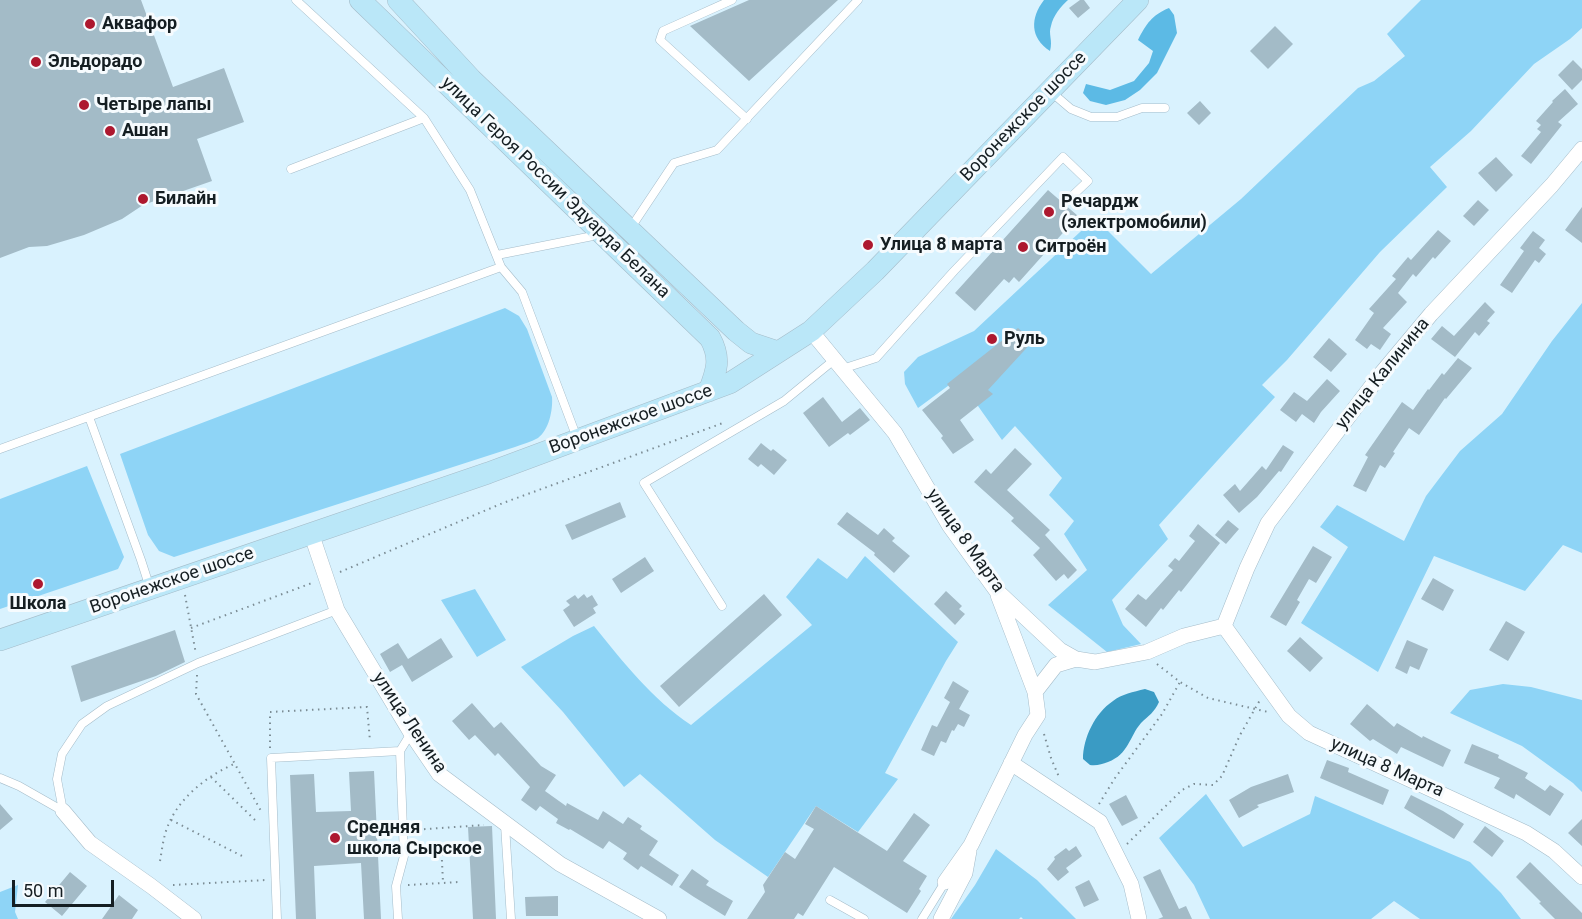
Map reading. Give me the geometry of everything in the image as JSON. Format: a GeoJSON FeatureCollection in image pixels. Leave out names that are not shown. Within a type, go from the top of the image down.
{"type":"FeatureCollection","features":[{"type":"Feature","properties":{"kind":"main road","name":"улица Героя России Эдуарда Белана"},"geometry":{"type":"LineString","coordinates":[[360,0],[616,232],[751,343],[778,352]]}},
{"type":"Feature","properties":{"kind":"main road","name":"улица Героя России Эдуарда Белана"},"geometry":{"type":"LineString","coordinates":[[398,0],[616,232],[710,338],[717,360],[710,391]]}},
{"type":"Feature","properties":{"kind":"main road","name":"Воронежское шоссе"},"geometry":{"type":"LineString","coordinates":[[0,640],[488,473],[730,383],[811,332],[875,271],[1138,0]]}},
{"type":"Feature","properties":{"kind":"street","name":"улица Калинина"},"geometry":{"type":"LineString","coordinates":[[1224,626],[1268,523],[1380,375],[1431,314],[1582,149]]}},
{"type":"Feature","properties":{"kind":"street","name":"улица 8 Марта"},"geometry":{"type":"LineString","coordinates":[[811,332],[895,433],[949,525],[996,590],[1060,650],[1076,659]]}},
{"type":"Feature","properties":{"kind":"street","name":"улица Ленина"},"geometry":{"type":"LineString","coordinates":[[312,533],[337,610],[411,733],[440,774],[560,864],[659,919]]}},
{"type":"Feature","properties":{"kind":"street"},"geometry":{"type":"LineString","coordinates":[[945,882],[971,845],[1025,735],[1038,716],[1035,692],[996,590]]}},
{"type":"Feature","properties":{"kind":"street","name":"улица 8 Марта"},"geometry":{"type":"LineString","coordinates":[[1224,626],[1289,716],[1309,733],[1526,833],[1554,851],[1582,877]]}},
{"type":"Feature","properties":{"kind":"street"},"geometry":{"type":"LineString","coordinates":[[1035,692],[1056,665],[1076,659],[1095,662],[1147,652],[1184,636],[1224,626]]}},
{"type":"Feature","properties":{"kind":"street"},"geometry":{"type":"LineString","coordinates":[[1011,763],[1100,822],[1131,884],[1139,919]]}},
{"type":"Feature","properties":{"kind":"street"},"geometry":{"type":"LineString","coordinates":[[63,811],[90,843],[194,919]]}},
{"type":"Feature","properties":{"kind":"street"},"geometry":{"type":"LineString","coordinates":[[941,919],[965,873],[971,845]]}},
{"type":"Feature","properties":{"kind":"lane"},"geometry":{"type":"LineString","coordinates":[[296,0],[424,117],[470,190],[501,267],[522,292],[577,440]]}},
{"type":"Feature","properties":{"kind":"lane"},"geometry":{"type":"LineString","coordinates":[[732,0],[663,31],[660,40],[747,118]]}},
{"type":"Feature","properties":{"kind":"lane"},"geometry":{"type":"LineString","coordinates":[[497,255],[616,232],[674,163],[717,150],[858,0]]}},
{"type":"Feature","properties":{"kind":"lane"},"geometry":{"type":"LineString","coordinates":[[1049,91],[1071,109],[1091,117],[1117,117],[1142,108],[1165,108]]}},
{"type":"Feature","properties":{"kind":"lane"},"geometry":{"type":"LineString","coordinates":[[291,169],[424,117]]}},
{"type":"Feature","properties":{"kind":"lane"},"geometry":{"type":"LineString","coordinates":[[722,606],[644,483],[784,401],[838,364],[876,357],[1063,157],[1088,181],[1071,197]]}},
{"type":"Feature","properties":{"kind":"lane"},"geometry":{"type":"LineString","coordinates":[[0,449],[501,267]]}},
{"type":"Feature","properties":{"kind":"lane"},"geometry":{"type":"LineString","coordinates":[[89,417],[150,588]]}},
{"type":"Feature","properties":{"kind":"lane"},"geometry":{"type":"LineString","coordinates":[[63,811],[57,779],[62,754],[82,724],[107,706],[198,663],[337,610]]}},
{"type":"Feature","properties":{"kind":"lane"},"geometry":{"type":"LineString","coordinates":[[398,919],[396,886],[404,856],[400,751],[411,733]]}},
{"type":"Feature","properties":{"kind":"lane"},"geometry":{"type":"LineString","coordinates":[[277,919],[271,758],[400,751]]}},
{"type":"Feature","properties":{"kind":"lane"},"geometry":{"type":"LineString","coordinates":[[0,777],[63,811]]}},
{"type":"Feature","properties":{"kind":"lane"},"geometry":{"type":"LineString","coordinates":[[502,821],[511,919]]}},
{"type":"Feature","properties":{"kind":"lane"},"geometry":{"type":"LineString","coordinates":[[922,919],[945,882]]}},
{"type":"Feature","properties":{"kind":"lane"},"geometry":{"type":"LineString","coordinates":[[830,900],[864,919]]}},
{"type":"Feature","properties":{"kind":"path"},"geometry":{"type":"LineString","coordinates":[[191,628],[326,579],[503,503],[728,422]]}},
{"type":"Feature","properties":{"kind":"path"},"geometry":{"type":"LineString","coordinates":[[182,577],[198,663],[196,694],[273,831]]}},
{"type":"Feature","properties":{"kind":"path"},"geometry":{"type":"LineString","coordinates":[[1147,652],[1157,664],[1180,682],[1208,698],[1289,716]]}},
{"type":"Feature","properties":{"kind":"path"},"geometry":{"type":"LineString","coordinates":[[1092,817],[1115,778],[1162,714],[1180,682]]}},
{"type":"Feature","properties":{"kind":"path"},"geometry":{"type":"LineString","coordinates":[[1115,853],[1182,790],[1194,784],[1213,785],[1222,776],[1240,735],[1267,687]]}},
{"type":"Feature","properties":{"kind":"path"},"geometry":{"type":"LineString","coordinates":[[271,758],[270,712],[367,707],[371,753]]}},
{"type":"Feature","properties":{"kind":"path"},"geometry":{"type":"LineString","coordinates":[[1038,716],[1051,758],[1069,801]]}},
{"type":"Feature","properties":{"kind":"path"},"geometry":{"type":"LineString","coordinates":[[160,861],[167,827],[187,796],[218,771],[235,764]]}},
{"type":"Feature","properties":{"kind":"path"},"geometry":{"type":"LineString","coordinates":[[211,777],[257,822]]}},
{"type":"Feature","properties":{"kind":"path"},"geometry":{"type":"LineString","coordinates":[[171,820],[244,857]]}},
{"type":"Feature","properties":{"kind":"path"},"geometry":{"type":"LineString","coordinates":[[403,831],[495,825],[502,821]]}},
{"type":"Feature","properties":{"kind":"path"},"geometry":{"type":"LineString","coordinates":[[441,843],[443,883]]}},
{"type":"Feature","properties":{"kind":"path"},"geometry":{"type":"LineString","coordinates":[[151,886],[275,879]]}},
{"type":"Feature","properties":{"kind":"path"},"geometry":{"type":"LineString","coordinates":[[396,886],[459,882]]}},
{"type":"Feature","properties":{"kind":"shaded area"},"geometry":{"type":"Polygon","coordinates":[[[1044,0],[1068,0],[1052,22],[1050,51],[1039,40],[1034,27],[1036,14],[1044,0]]]}},
{"type":"Feature","properties":{"kind":"shaded area"},"geometry":{"type":"Polygon","coordinates":[[[1421,0],[1582,0],[1582,28],[1534,64],[1471,131],[1430,167],[1447,187],[1380,252],[1287,360],[1262,385],[1275,397],[1159,525],[1168,539],[1112,600],[1123,625],[1141,644],[1107,652],[1048,605],[1087,570],[1064,534],[1074,521],[1049,495],[1062,478],[1015,426],[1002,440],[956,380],[918,408],[905,384],[904,372],[918,357],[974,331],[1095,218],[1151,274],[1241,199],[1358,88],[1374,81],[1405,56],[1387,34],[1421,0]]]}},
{"type":"Feature","properties":{"kind":"shaded area"},"geometry":{"type":"Polygon","coordinates":[[[1169,8],[1174,15],[1177,33],[1157,73],[1140,90],[1125,100],[1106,105],[1090,101],[1083,93],[1086,84],[1110,90],[1134,81],[1149,63],[1153,51],[1138,40],[1150,21],[1169,8]]]}},
{"type":"Feature","properties":{"kind":"shaded area"},"geometry":{"type":"Polygon","coordinates":[[[1582,303],[1582,553],[1563,545],[1525,591],[1434,556],[1378,672],[1301,623],[1348,547],[1320,527],[1337,505],[1404,541],[1426,496],[1460,451],[1502,414],[1552,341],[1582,303]]]}},
{"type":"Feature","properties":{"kind":"shaded area"},"geometry":{"type":"Polygon","coordinates":[[[505,308],[519,316],[527,329],[552,397],[550,419],[538,438],[174,557],[159,551],[148,535],[120,454],[505,308]]]}},
{"type":"Feature","properties":{"kind":"shaded area"},"geometry":{"type":"Polygon","coordinates":[[[87,466],[124,557],[118,569],[0,609],[0,499],[87,466]]]}},
{"type":"Feature","properties":{"kind":"shaded area"},"geometry":{"type":"Polygon","coordinates":[[[865,556],[958,642],[885,773],[898,779],[858,832],[816,806],[768,877],[715,840],[640,774],[624,787],[563,712],[521,667],[594,626],[651,692],[691,725],[812,625],[786,597],[818,558],[847,579],[865,556]]]}},
{"type":"Feature","properties":{"kind":"shaded area"},"geometry":{"type":"Polygon","coordinates":[[[475,589],[506,640],[477,657],[441,600],[475,589]]]}},
{"type":"Feature","properties":{"kind":"shaded area"},"geometry":{"type":"Polygon","coordinates":[[[1503,684],[1531,687],[1582,700],[1582,792],[1522,746],[1450,713],[1470,690],[1503,684]]]}},
{"type":"Feature","properties":{"kind":"shaded area"},"geometry":{"type":"Polygon","coordinates":[[[1145,689],[1154,692],[1159,702],[1155,709],[1137,728],[1128,745],[1115,759],[1090,765],[1083,759],[1085,743],[1091,727],[1101,712],[1116,699],[1145,689]]]}},
{"type":"Feature","properties":{"kind":"shaded area"},"geometry":{"type":"Polygon","coordinates":[[[1206,794],[1243,847],[1310,814],[1315,796],[1470,862],[1501,893],[1521,919],[1420,919],[1394,901],[1371,919],[1210,919],[1194,885],[1159,838],[1206,794]]]}},
{"type":"Feature","properties":{"kind":"shaded area"},"geometry":{"type":"Polygon","coordinates":[[[996,849],[1037,880],[1076,919],[1023,919],[1021,917],[1019,919],[951,919],[975,885],[996,849]]]}},
{"type":"Feature","properties":{"kind":"shaded area"},"geometry":{"type":"Polygon","coordinates":[[[18,885],[15,912],[18,919],[0,919],[0,892],[18,885]]]}},
{"type":"Feature","properties":{"kind":"building","name":"Ашан"},"geometry":{"type":"Polygon","coordinates":[[[0,0],[141,0],[173,87],[224,68],[244,122],[197,139],[212,181],[143,205],[122,219],[84,235],[47,246],[29,247],[0,258],[0,0]]]}},
{"type":"Feature","properties":{"kind":"building"},"geometry":{"type":"Polygon","coordinates":[[[749,0],[838,0],[749,81],[690,26],[749,0]]]}},
{"type":"Feature","properties":{"kind":"building"},"geometry":{"type":"Polygon","coordinates":[[[1080,0],[1084,0],[1090,8],[1078,18],[1069,8],[1080,0]]]}},
{"type":"Feature","properties":{"kind":"building"},"geometry":{"type":"Polygon","coordinates":[[[1275,26],[1293,44],[1268,69],[1250,51],[1275,26]]]}},
{"type":"Feature","properties":{"kind":"building"},"geometry":{"type":"Polygon","coordinates":[[[1573,60],[1582,69],[1582,80],[1572,90],[1558,75],[1573,60]]]}},
{"type":"Feature","properties":{"kind":"building"},"geometry":{"type":"Polygon","coordinates":[[[1565,89],[1578,104],[1558,122],[1562,125],[1531,164],[1521,156],[1541,132],[1537,129],[1541,125],[1536,121],[1565,89]]]}},
{"type":"Feature","properties":{"kind":"building"},"geometry":{"type":"Polygon","coordinates":[[[1200,101],[1211,113],[1199,125],[1187,113],[1200,101]]]}},
{"type":"Feature","properties":{"kind":"building"},"geometry":{"type":"Polygon","coordinates":[[[1496,157],[1513,175],[1496,192],[1478,173],[1496,157]]]}},
{"type":"Feature","properties":{"kind":"building","name":"Ситроён"},"geometry":{"type":"Polygon","coordinates":[[[1048,190],[1078,216],[1019,282],[1014,277],[1009,283],[1004,279],[975,311],[955,293],[1048,190]]]}},
{"type":"Feature","properties":{"kind":"building"},"geometry":{"type":"Polygon","coordinates":[[[1478,200],[1489,210],[1474,226],[1463,216],[1478,200]]]}},
{"type":"Feature","properties":{"kind":"building"},"geometry":{"type":"Polygon","coordinates":[[[1582,207],[1582,243],[1565,230],[1582,207]]]}},
{"type":"Feature","properties":{"kind":"building"},"geometry":{"type":"Polygon","coordinates":[[[1438,230],[1451,241],[1416,277],[1413,274],[1398,293],[1407,302],[1383,328],[1391,334],[1380,350],[1371,344],[1367,349],[1355,340],[1374,313],[1369,309],[1396,279],[1392,276],[1408,257],[1411,260],[1438,230]]]}},
{"type":"Feature","properties":{"kind":"building"},"geometry":{"type":"Polygon","coordinates":[[[1533,231],[1545,240],[1539,248],[1546,254],[1539,263],[1535,260],[1512,293],[1500,285],[1524,251],[1520,248],[1533,231]]]}},
{"type":"Feature","properties":{"kind":"building"},"geometry":{"type":"Polygon","coordinates":[[[1485,302],[1495,312],[1487,321],[1490,323],[1479,336],[1475,332],[1455,357],[1431,339],[1442,326],[1454,336],[1485,302]]]}},
{"type":"Feature","properties":{"kind":"building"},"geometry":{"type":"Polygon","coordinates":[[[1018,328],[1033,341],[988,390],[993,394],[960,420],[974,440],[953,454],[941,438],[943,436],[922,410],[950,388],[947,384],[1018,328]]]}},
{"type":"Feature","properties":{"kind":"building"},"geometry":{"type":"Polygon","coordinates":[[[1329,338],[1347,354],[1331,372],[1313,357],[1329,338]]]}},
{"type":"Feature","properties":{"kind":"building"},"geometry":{"type":"Polygon","coordinates":[[[1458,358],[1472,368],[1445,398],[1419,435],[1409,428],[1385,468],[1380,465],[1366,492],[1353,486],[1368,457],[1365,455],[1402,402],[1413,410],[1428,389],[1458,358]]]}},
{"type":"Feature","properties":{"kind":"building"},"geometry":{"type":"Polygon","coordinates":[[[1327,379],[1340,391],[1314,423],[1302,414],[1296,422],[1280,410],[1294,392],[1307,401],[1327,379]]]}},
{"type":"Feature","properties":{"kind":"building"},"geometry":{"type":"Polygon","coordinates":[[[823,397],[842,422],[860,408],[870,420],[829,447],[803,413],[823,397]]]}},
{"type":"Feature","properties":{"kind":"building"},"geometry":{"type":"Polygon","coordinates":[[[761,443],[787,460],[774,475],[761,464],[758,467],[748,459],[761,443]]]}},
{"type":"Feature","properties":{"kind":"building"},"geometry":{"type":"Polygon","coordinates":[[[1283,445],[1294,452],[1281,472],[1279,471],[1257,497],[1239,513],[1223,495],[1235,484],[1240,491],[1262,466],[1266,470],[1283,445]]]}},
{"type":"Feature","properties":{"kind":"building"},"geometry":{"type":"Polygon","coordinates":[[[1015,448],[1032,464],[1007,490],[1050,530],[1045,535],[1077,570],[1068,579],[1064,574],[1056,581],[1033,555],[1040,548],[1011,521],[1014,518],[974,482],[986,469],[991,474],[1015,448]]]}},
{"type":"Feature","properties":{"kind":"building"},"geometry":{"type":"Polygon","coordinates":[[[620,502],[626,517],[572,540],[565,525],[620,502]]]}},
{"type":"Feature","properties":{"kind":"building"},"geometry":{"type":"Polygon","coordinates":[[[847,512],[878,535],[884,528],[895,538],[892,541],[910,556],[894,573],[874,555],[875,553],[837,524],[847,512]]]}},
{"type":"Feature","properties":{"kind":"building"},"geometry":{"type":"Polygon","coordinates":[[[1228,520],[1239,529],[1226,544],[1215,535],[1228,520]]]}},
{"type":"Feature","properties":{"kind":"building"},"geometry":{"type":"Polygon","coordinates":[[[1198,524],[1220,543],[1181,592],[1179,590],[1163,610],[1161,608],[1146,627],[1125,609],[1138,594],[1146,600],[1173,570],[1168,566],[1175,558],[1179,561],[1195,541],[1189,536],[1198,524]]]}},
{"type":"Feature","properties":{"kind":"building"},"geometry":{"type":"Polygon","coordinates":[[[1313,546],[1332,557],[1316,583],[1309,579],[1297,600],[1300,602],[1286,626],[1270,617],[1313,546]]]}},
{"type":"Feature","properties":{"kind":"building"},"geometry":{"type":"Polygon","coordinates":[[[645,557],[654,571],[621,593],[612,579],[645,557]]]}},
{"type":"Feature","properties":{"kind":"building"},"geometry":{"type":"Polygon","coordinates":[[[1433,578],[1454,590],[1443,611],[1421,599],[1433,578]]]}},
{"type":"Feature","properties":{"kind":"building"},"geometry":{"type":"Polygon","coordinates":[[[946,591],[962,606],[959,609],[965,614],[955,625],[934,604],[946,591]]]}},
{"type":"Feature","properties":{"kind":"building"},"geometry":{"type":"Polygon","coordinates":[[[584,594],[587,598],[592,595],[598,605],[593,608],[596,613],[574,627],[563,610],[570,605],[566,601],[575,595],[578,599],[584,594]]]}},
{"type":"Feature","properties":{"kind":"building"},"geometry":{"type":"Polygon","coordinates":[[[764,594],[782,615],[679,707],[660,686],[764,594]]]}},
{"type":"Feature","properties":{"kind":"building"},"geometry":{"type":"Polygon","coordinates":[[[1506,621],[1525,632],[1508,661],[1489,650],[1506,621]]]}},
{"type":"Feature","properties":{"kind":"building"},"geometry":{"type":"Polygon","coordinates":[[[175,630],[185,662],[156,676],[81,702],[71,666],[175,630]]]}},
{"type":"Feature","properties":{"kind":"building"},"geometry":{"type":"Polygon","coordinates":[[[1300,637],[1323,658],[1310,672],[1287,651],[1300,637]]]}},
{"type":"Feature","properties":{"kind":"building"},"geometry":{"type":"Polygon","coordinates":[[[441,638],[453,657],[412,682],[402,665],[390,672],[380,654],[398,643],[408,659],[441,638]]]}},
{"type":"Feature","properties":{"kind":"building"},"geometry":{"type":"Polygon","coordinates":[[[1407,640],[1428,649],[1419,670],[1410,666],[1407,674],[1395,668],[1407,640]]]}},
{"type":"Feature","properties":{"kind":"building"},"geometry":{"type":"Polygon","coordinates":[[[953,681],[969,691],[959,709],[970,715],[964,727],[958,724],[954,731],[952,730],[946,743],[941,741],[934,756],[921,750],[932,725],[937,727],[950,702],[944,698],[953,681]]]}},
{"type":"Feature","properties":{"kind":"building"},"geometry":{"type":"Polygon","coordinates":[[[472,703],[494,728],[501,722],[541,766],[556,775],[545,791],[566,806],[567,803],[598,820],[603,811],[623,824],[628,817],[642,826],[640,829],[658,841],[649,855],[679,875],[672,886],[641,866],[638,870],[623,859],[627,853],[609,841],[603,849],[556,823],[558,819],[540,806],[536,811],[521,800],[530,787],[498,753],[495,756],[475,735],[469,740],[452,721],[472,703]]]}},
{"type":"Feature","properties":{"kind":"building"},"geometry":{"type":"Polygon","coordinates":[[[1367,704],[1394,727],[1397,723],[1422,738],[1423,736],[1451,750],[1443,767],[1401,747],[1397,754],[1373,739],[1370,741],[1350,724],[1367,704]]]}},
{"type":"Feature","properties":{"kind":"building"},"geometry":{"type":"Polygon","coordinates":[[[1472,744],[1499,755],[1498,758],[1528,773],[1525,778],[1545,791],[1550,785],[1564,794],[1550,816],[1516,794],[1514,799],[1494,788],[1500,778],[1464,763],[1472,744]]]}},
{"type":"Feature","properties":{"kind":"building"},"geometry":{"type":"Polygon","coordinates":[[[1327,760],[1349,768],[1348,772],[1389,790],[1383,805],[1320,778],[1327,760]]]}},
{"type":"Feature","properties":{"kind":"building","name":"Средняя школа Сырское"},"geometry":{"type":"Polygon","coordinates":[[[374,771],[381,919],[364,919],[361,863],[314,866],[316,919],[296,919],[290,775],[314,774],[316,812],[351,811],[349,772],[374,771]]]}},
{"type":"Feature","properties":{"kind":"building"},"geometry":{"type":"Polygon","coordinates":[[[1288,774],[1294,792],[1257,805],[1259,807],[1239,818],[1229,800],[1251,787],[1288,774]]]}},
{"type":"Feature","properties":{"kind":"building"},"geometry":{"type":"Polygon","coordinates":[[[1126,795],[1138,818],[1122,826],[1109,804],[1126,795]]]}},
{"type":"Feature","properties":{"kind":"building"},"geometry":{"type":"Polygon","coordinates":[[[1411,795],[1464,824],[1454,839],[1404,808],[1411,795]]]}},
{"type":"Feature","properties":{"kind":"building"},"geometry":{"type":"Polygon","coordinates":[[[0,804],[13,819],[0,830],[0,804]]]}},
{"type":"Feature","properties":{"kind":"building"},"geometry":{"type":"Polygon","coordinates":[[[816,806],[887,851],[914,813],[930,825],[903,861],[927,876],[919,889],[921,891],[907,913],[834,867],[803,916],[798,913],[794,919],[747,919],[765,892],[763,885],[785,852],[795,859],[814,829],[805,824],[816,806]]]}},
{"type":"Feature","properties":{"kind":"building"},"geometry":{"type":"Polygon","coordinates":[[[1582,819],[1582,846],[1568,833],[1582,819]]]}},
{"type":"Feature","properties":{"kind":"building"},"geometry":{"type":"Polygon","coordinates":[[[492,826],[496,919],[473,919],[468,827],[492,826]]]}},
{"type":"Feature","properties":{"kind":"building"},"geometry":{"type":"Polygon","coordinates":[[[1485,826],[1504,841],[1492,857],[1473,842],[1485,826]]]}},
{"type":"Feature","properties":{"kind":"building"},"geometry":{"type":"Polygon","coordinates":[[[1076,846],[1082,856],[1066,868],[1069,872],[1058,881],[1047,869],[1055,859],[1054,857],[1066,848],[1069,851],[1076,846]]]}},
{"type":"Feature","properties":{"kind":"building"},"geometry":{"type":"Polygon","coordinates":[[[1530,862],[1582,913],[1582,919],[1555,919],[1539,903],[1541,902],[1516,877],[1530,862]]]}},
{"type":"Feature","properties":{"kind":"building"},"geometry":{"type":"Polygon","coordinates":[[[692,869],[709,881],[706,885],[733,901],[725,916],[679,887],[692,869]]]}},
{"type":"Feature","properties":{"kind":"building"},"geometry":{"type":"Polygon","coordinates":[[[1160,869],[1179,909],[1186,906],[1192,919],[1158,919],[1163,917],[1143,877],[1160,869]]]}},
{"type":"Feature","properties":{"kind":"building"},"geometry":{"type":"Polygon","coordinates":[[[70,872],[87,886],[62,916],[45,902],[70,872]]]}},
{"type":"Feature","properties":{"kind":"building"},"geometry":{"type":"Polygon","coordinates":[[[1089,880],[1099,900],[1084,907],[1075,887],[1089,880]]]}},
{"type":"Feature","properties":{"kind":"building"},"geometry":{"type":"Polygon","coordinates":[[[119,895],[138,910],[132,919],[102,919],[119,895]]]}},
{"type":"Feature","properties":{"kind":"building"},"geometry":{"type":"Polygon","coordinates":[[[558,896],[558,916],[526,916],[525,897],[558,896]]]}},
{"type":"Feature","properties":{"kind":"place","name":"Аквафор"},"geometry":{"type":"Point","coordinates":[90,24]}},
{"type":"Feature","properties":{"kind":"place","name":"Эльдорадо"},"geometry":{"type":"Point","coordinates":[36,62]}},
{"type":"Feature","properties":{"kind":"place","name":"Четыре лапы"},"geometry":{"type":"Point","coordinates":[84,105]}},
{"type":"Feature","properties":{"kind":"place","name":"Ашан"},"geometry":{"type":"Point","coordinates":[110,131]}},
{"type":"Feature","properties":{"kind":"place","name":"Билайн"},"geometry":{"type":"Point","coordinates":[143,199]}},
{"type":"Feature","properties":{"kind":"place","name":"Речардж (электромобили)"},"geometry":{"type":"Point","coordinates":[1049,212]}},
{"type":"Feature","properties":{"kind":"place","name":"Улица 8 марта"},"geometry":{"type":"Point","coordinates":[868,245]}},
{"type":"Feature","properties":{"kind":"place","name":"Ситроён"},"geometry":{"type":"Point","coordinates":[1023,247]}},
{"type":"Feature","properties":{"kind":"place","name":"Руль"},"geometry":{"type":"Point","coordinates":[992,339]}},
{"type":"Feature","properties":{"kind":"place","name":"Школа"},"geometry":{"type":"Point","coordinates":[38,584]}},
{"type":"Feature","properties":{"kind":"place","name":"Средняя школа Сырское"},"geometry":{"type":"Point","coordinates":[335,838]}}]}
